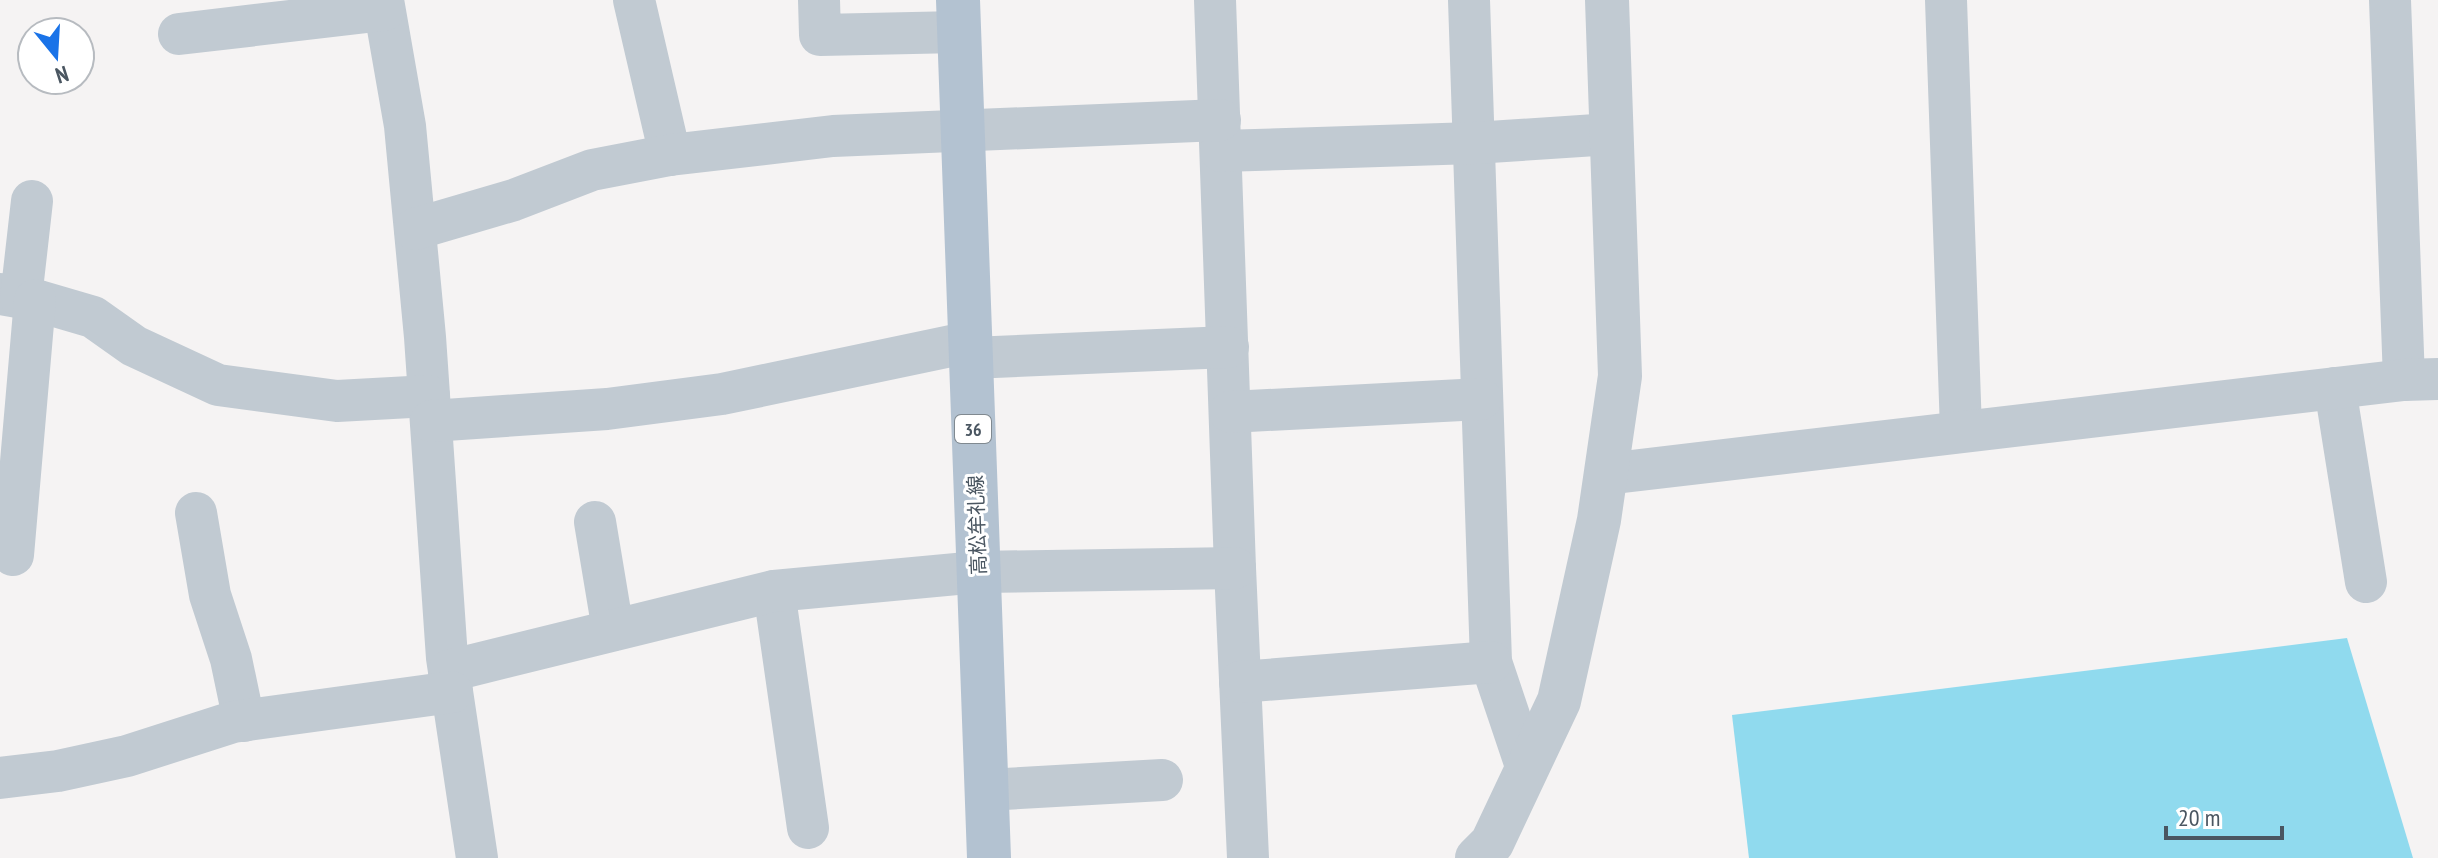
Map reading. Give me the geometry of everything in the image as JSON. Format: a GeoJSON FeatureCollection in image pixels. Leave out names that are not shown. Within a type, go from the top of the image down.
{"type":"FeatureCollection","features":[{"type":"Feature","properties":{"kind":"main road","name":"高松牟礼線"},"geometry":{"type":"LineString","coordinates":[[959,16],[989,858]]}},
{"type":"Feature","properties":{"kind":"street"},"geometry":{"type":"LineString","coordinates":[[634,0],[670,155]]}},
{"type":"Feature","properties":{"kind":"street"},"geometry":{"type":"LineString","coordinates":[[819,0],[820,35],[959,16]]}},
{"type":"Feature","properties":{"kind":"street"},"geometry":{"type":"LineString","coordinates":[[1215,0],[1248,858]]}},
{"type":"Feature","properties":{"kind":"street"},"geometry":{"type":"LineString","coordinates":[[1469,0],[1491,662],[1527,769]]}},
{"type":"Feature","properties":{"kind":"street"},"geometry":{"type":"LineString","coordinates":[[1477,858],[1492,843],[1559,701],[1599,520],[1606,474],[1620,376],[1607,0]]}},
{"type":"Feature","properties":{"kind":"street"},"geometry":{"type":"LineString","coordinates":[[1946,0],[1961,430]]}},
{"type":"Feature","properties":{"kind":"street"},"geometry":{"type":"LineString","coordinates":[[1606,474],[1961,430],[2421,380],[2390,0]]}},
{"type":"Feature","properties":{"kind":"street"},"geometry":{"type":"LineString","coordinates":[[179,34],[384,5],[405,126],[450,681],[477,858]]}},
{"type":"Feature","properties":{"kind":"street"},"geometry":{"type":"LineString","coordinates":[[415,229],[514,200],[592,170],[670,155],[833,136],[963,132],[1474,143],[1611,134]]}},
{"type":"Feature","properties":{"kind":"street"},"geometry":{"type":"LineString","coordinates":[[13,555],[19,297],[32,201]]}},
{"type":"Feature","properties":{"kind":"street"},"geometry":{"type":"LineString","coordinates":[[19,297],[93,317],[134,346],[218,385],[337,401],[430,408],[607,409],[722,394],[970,350],[1228,347]]}},
{"type":"Feature","properties":{"kind":"street"},"geometry":{"type":"LineString","coordinates":[[2335,388],[2366,582]]}},
{"type":"Feature","properties":{"kind":"street"},"geometry":{"type":"LineString","coordinates":[[1230,412],[1481,399]]}},
{"type":"Feature","properties":{"kind":"street"},"geometry":{"type":"LineString","coordinates":[[196,513],[210,595],[231,659],[244,721]]}},
{"type":"Feature","properties":{"kind":"street"},"geometry":{"type":"LineString","coordinates":[[595,522],[613,630]]}},
{"type":"Feature","properties":{"kind":"street"},"geometry":{"type":"LineString","coordinates":[[0,778],[58,771],[127,756],[233,722],[450,681],[613,630],[774,591],[978,572],[1235,568]]}},
{"type":"Feature","properties":{"kind":"street"},"geometry":{"type":"LineString","coordinates":[[774,591],[808,828]]}},
{"type":"Feature","properties":{"kind":"street"},"geometry":{"type":"LineString","coordinates":[[1240,682],[1491,662]]}},
{"type":"Feature","properties":{"kind":"street"},"geometry":{"type":"LineString","coordinates":[[986,790],[1162,780]]}},
{"type":"Feature","properties":{"kind":"water"},"geometry":{"type":"Polygon","coordinates":[[[2347,638],[2413,858],[1749,858],[1732,715],[2347,638]]]}}]}
